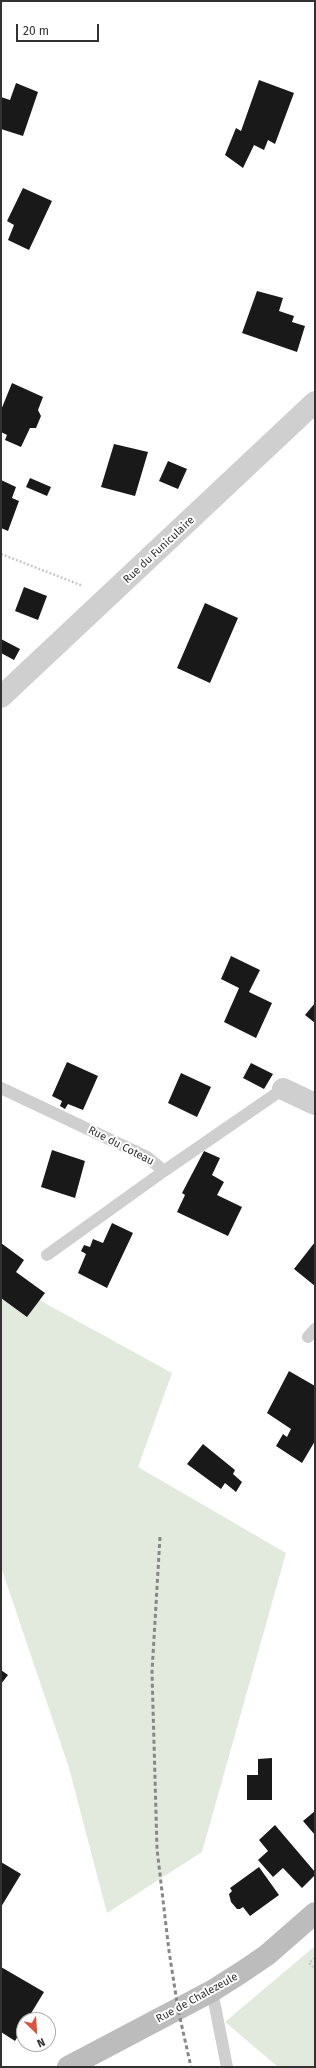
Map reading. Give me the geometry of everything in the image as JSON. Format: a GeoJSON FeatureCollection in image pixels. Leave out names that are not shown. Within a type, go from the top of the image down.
{"type":"FeatureCollection","features":[{"type":"Feature","properties":{"kind":"street","name":"Rue du Funiculaire"},"geometry":{"type":"LineString","coordinates":[[1,697],[315,402]]}},
{"type":"Feature","properties":{"kind":"street","name":"Rue du Coteau"},"geometry":{"type":"LineString","coordinates":[[283,1089],[315,1104]]}},
{"type":"Feature","properties":{"kind":"street","name":"Rue de Chalezeule"},"geometry":{"type":"LineString","coordinates":[[68,2067],[212,1991],[268,1955],[315,1913]]}},
{"type":"Feature","properties":{"kind":"lane","name":"Rue du Coteau"},"geometry":{"type":"LineString","coordinates":[[1,1088],[147,1157],[164,1170],[283,1089]]}},
{"type":"Feature","properties":{"kind":"lane"},"geometry":{"type":"LineString","coordinates":[[47,1255],[164,1170]]}},
{"type":"Feature","properties":{"kind":"lane"},"geometry":{"type":"LineString","coordinates":[[212,1991],[227,2067]]}},
{"type":"Feature","properties":{"kind":"path"},"geometry":{"type":"LineString","coordinates":[[1,554],[94,590],[106,599]]}},
{"type":"Feature","properties":{"kind":"path"},"geometry":{"type":"LineString","coordinates":[[315,1958],[309,1963],[315,1969]]}},
{"type":"Feature","properties":{"kind":"shaded area"},"geometry":{"type":"Polygon","coordinates":[[[1,1279],[172,1373],[138,1467],[286,1553],[202,1852],[107,1913],[69,1768],[1,1567],[1,1279]]]}},
{"type":"Feature","properties":{"kind":"shaded area"},"geometry":{"type":"Polygon","coordinates":[[[315,1946],[315,2067],[278,2067],[225,2022],[315,1946]]]}},
{"type":"Feature","properties":{"kind":"building"},"geometry":{"type":"Polygon","coordinates":[[[259,80],[294,93],[275,144],[268,140],[264,150],[254,145],[243,168],[225,155],[236,128],[241,131],[259,80]]]}},
{"type":"Feature","properties":{"kind":"building"},"geometry":{"type":"Polygon","coordinates":[[[16,83],[38,92],[23,136],[1,129],[1,97],[10,100],[16,83]]]}},
{"type":"Feature","properties":{"kind":"building"},"geometry":{"type":"Polygon","coordinates":[[[23,188],[52,201],[29,250],[8,240],[14,225],[7,221],[23,188]]]}},
{"type":"Feature","properties":{"kind":"building"},"geometry":{"type":"Polygon","coordinates":[[[257,291],[283,298],[279,311],[294,316],[292,322],[305,326],[297,352],[242,333],[257,291]]]}},
{"type":"Feature","properties":{"kind":"building"},"geometry":{"type":"Polygon","coordinates":[[[12,383],[43,397],[38,410],[41,416],[36,428],[30,428],[21,447],[5,440],[7,435],[1,432],[1,410],[12,383]]]}},
{"type":"Feature","properties":{"kind":"building"},"geometry":{"type":"Polygon","coordinates":[[[114,444],[148,452],[135,496],[101,487],[114,444]]]}},
{"type":"Feature","properties":{"kind":"building"},"geometry":{"type":"Polygon","coordinates":[[[168,461],[187,469],[178,489],[159,481],[168,461]]]}},
{"type":"Feature","properties":{"kind":"building"},"geometry":{"type":"Polygon","coordinates":[[[30,478],[51,487],[47,496],[26,487],[30,478]]]}},
{"type":"Feature","properties":{"kind":"building"},"geometry":{"type":"Polygon","coordinates":[[[1,480],[16,487],[12,498],[19,501],[8,531],[1,528],[1,480]]]}},
{"type":"Feature","properties":{"kind":"building"},"geometry":{"type":"Polygon","coordinates":[[[24,587],[47,596],[38,620],[15,611],[24,587]]]}},
{"type":"Feature","properties":{"kind":"building"},"geometry":{"type":"Polygon","coordinates":[[[205,603],[238,618],[210,683],[177,668],[205,603]]]}},
{"type":"Feature","properties":{"kind":"building"},"geometry":{"type":"Polygon","coordinates":[[[1,639],[20,649],[14,660],[1,653],[1,639]]]}},
{"type":"Feature","properties":{"kind":"building"},"geometry":{"type":"Polygon","coordinates":[[[231,956],[260,970],[249,992],[272,1003],[256,1038],[224,1022],[239,988],[221,979],[231,956]]]}},
{"type":"Feature","properties":{"kind":"building"},"geometry":{"type":"Polygon","coordinates":[[[315,1003],[315,1023],[305,1015],[315,1003]]]}},
{"type":"Feature","properties":{"kind":"building"},"geometry":{"type":"Polygon","coordinates":[[[67,1062],[98,1076],[83,1110],[68,1104],[65,1109],[60,1106],[62,1101],[52,1096],[67,1062]]]}},
{"type":"Feature","properties":{"kind":"building"},"geometry":{"type":"Polygon","coordinates":[[[251,1063],[273,1074],[264,1089],[243,1078],[251,1063]]]}},
{"type":"Feature","properties":{"kind":"building"},"geometry":{"type":"Polygon","coordinates":[[[181,1073],[211,1087],[197,1117],[168,1103],[181,1073]]]}},
{"type":"Feature","properties":{"kind":"building"},"geometry":{"type":"Polygon","coordinates":[[[52,1150],[85,1161],[75,1198],[41,1187],[52,1150]]]}},
{"type":"Feature","properties":{"kind":"building"},"geometry":{"type":"Polygon","coordinates":[[[204,1151],[220,1158],[212,1175],[224,1182],[217,1195],[242,1207],[228,1236],[177,1212],[185,1195],[182,1193],[204,1151]]]}},
{"type":"Feature","properties":{"kind":"building"},"geometry":{"type":"Polygon","coordinates":[[[112,1223],[133,1233],[107,1288],[78,1273],[86,1254],[81,1251],[84,1245],[90,1247],[93,1239],[103,1243],[112,1223]]]}},
{"type":"Feature","properties":{"kind":"building"},"geometry":{"type":"Polygon","coordinates":[[[315,1242],[315,1286],[294,1269],[315,1242]]]}},
{"type":"Feature","properties":{"kind":"building"},"geometry":{"type":"Polygon","coordinates":[[[1,1243],[24,1260],[16,1272],[45,1293],[27,1317],[1,1298],[1,1243]]]}},
{"type":"Feature","properties":{"kind":"building"},"geometry":{"type":"Polygon","coordinates":[[[289,1371],[315,1386],[315,1441],[302,1463],[276,1446],[283,1434],[287,1437],[291,1429],[267,1413],[289,1371]]]}},
{"type":"Feature","properties":{"kind":"building"},"geometry":{"type":"Polygon","coordinates":[[[203,1444],[235,1470],[233,1474],[242,1482],[236,1492],[225,1483],[221,1489],[187,1464],[203,1444]]]}},
{"type":"Feature","properties":{"kind":"building"},"geometry":{"type":"Polygon","coordinates":[[[1,1670],[8,1675],[1,1684],[1,1670]]]}},
{"type":"Feature","properties":{"kind":"building"},"geometry":{"type":"Polygon","coordinates":[[[272,1758],[272,1800],[247,1800],[247,1775],[258,1775],[258,1759],[272,1758]]]}},
{"type":"Feature","properties":{"kind":"building"},"geometry":{"type":"Polygon","coordinates":[[[315,1811],[315,1835],[303,1821],[315,1811]]]}},
{"type":"Feature","properties":{"kind":"building"},"geometry":{"type":"Polygon","coordinates":[[[275,1825],[315,1872],[315,1875],[302,1888],[283,1868],[273,1877],[258,1860],[268,1851],[259,1840],[275,1825]]]}},
{"type":"Feature","properties":{"kind":"building"},"geometry":{"type":"Polygon","coordinates":[[[1,1862],[21,1874],[1,1907],[1,1862]]]}},
{"type":"Feature","properties":{"kind":"building"},"geometry":{"type":"Polygon","coordinates":[[[259,1867],[279,1895],[250,1916],[243,1907],[237,1909],[231,1902],[229,1894],[232,1891],[230,1888],[259,1867]]]}},
{"type":"Feature","properties":{"kind":"building"},"geometry":{"type":"Polygon","coordinates":[[[1,1967],[44,1992],[32,2012],[16,2012],[15,2041],[1,2032],[1,1967]]]}},
{"type":"Feature","properties":{"kind":"railway"},"geometry":{"type":"LineString","coordinates":[[160,1537],[152,1672],[157,1849],[169,1951],[178,2009],[191,2067]]}}]}
